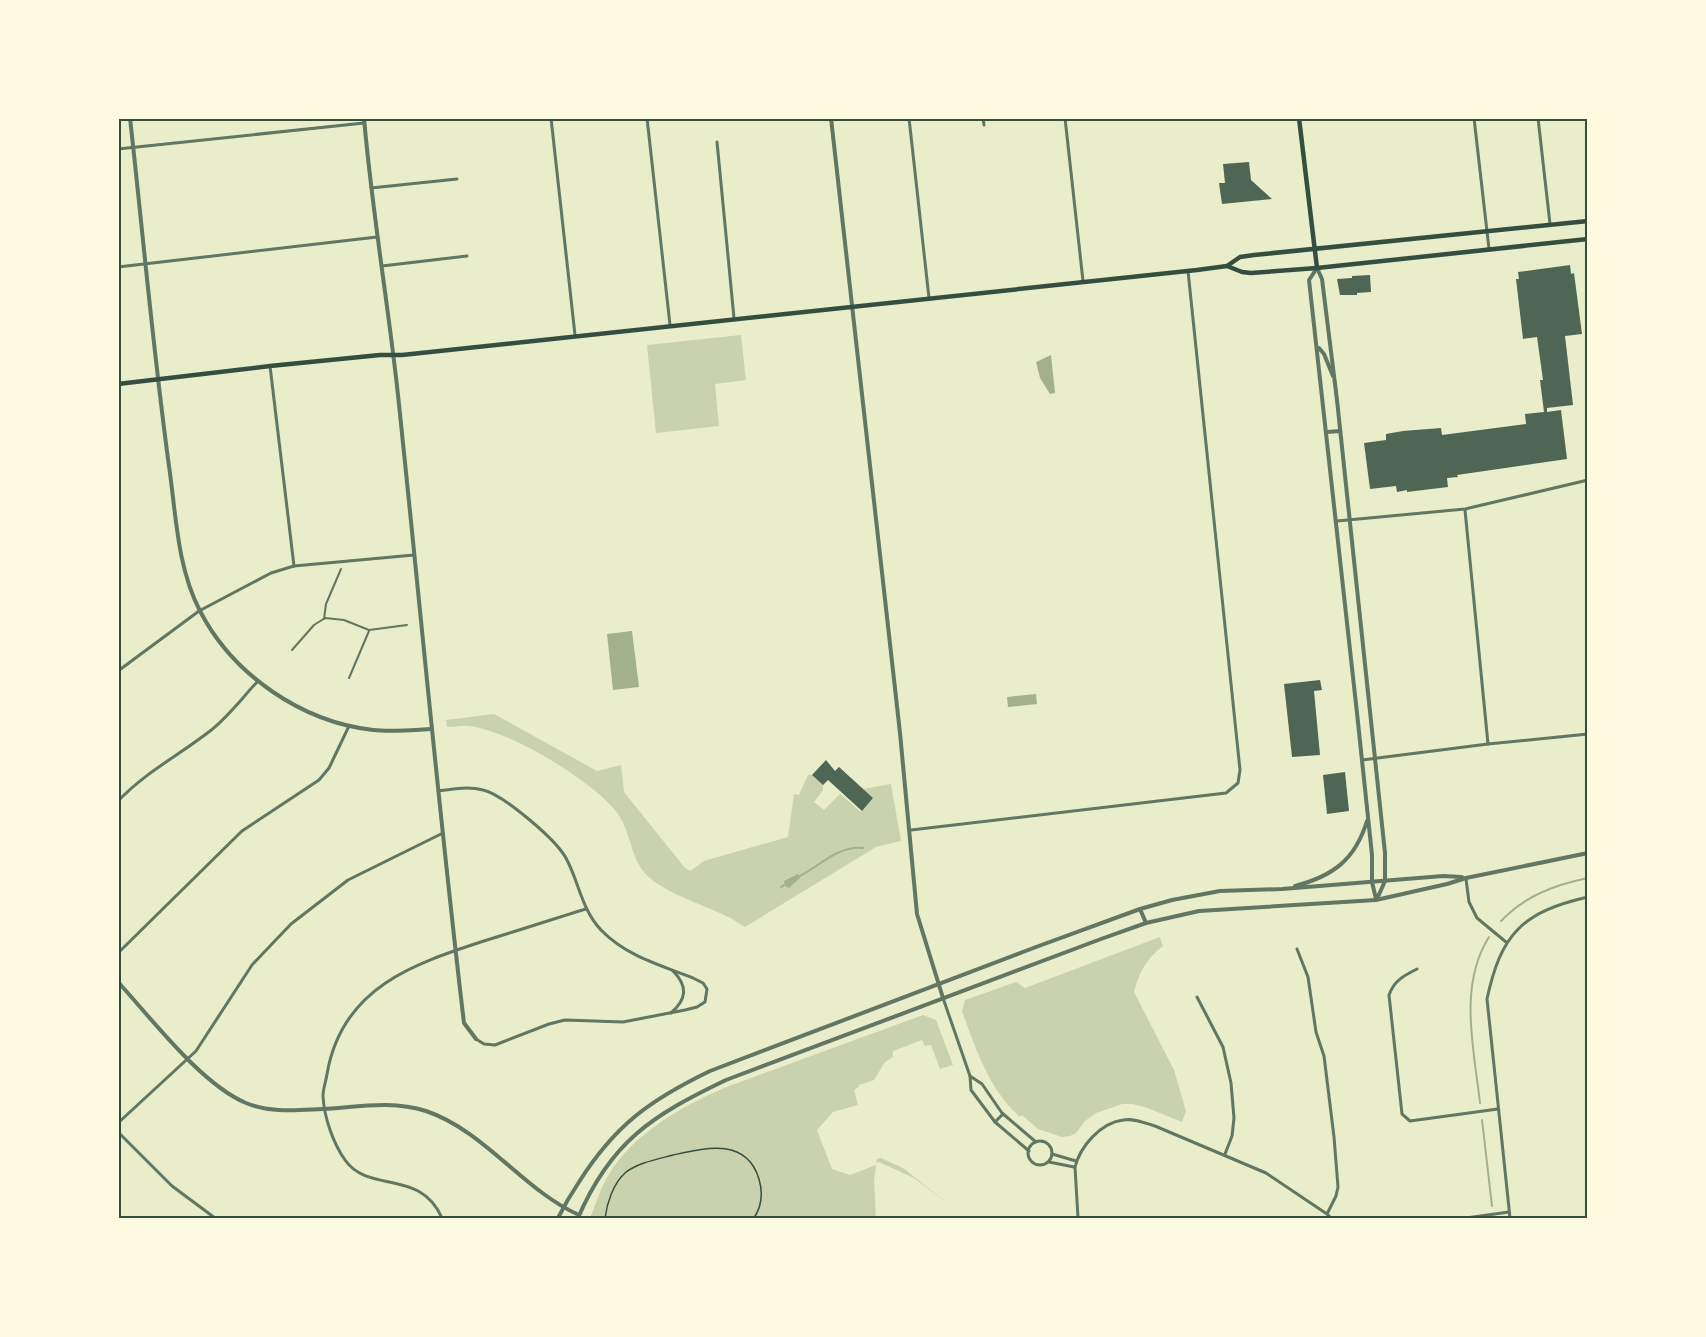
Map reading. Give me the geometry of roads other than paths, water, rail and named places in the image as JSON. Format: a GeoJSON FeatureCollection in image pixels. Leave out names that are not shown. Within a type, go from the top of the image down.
{"type":"FeatureCollection","features":[{"type":"Feature","properties":{"kind":"main road"},"geometry":{"type":"LineString","coordinates":[[1299,118],[1317,268]]}},
{"type":"Feature","properties":{"kind":"main road"},"geometry":{"type":"LineString","coordinates":[[118,384],[270,366],[1188,271],[1227,266],[1240,257],[1587,221]]}},
{"type":"Feature","properties":{"kind":"main road"},"geometry":{"type":"LineString","coordinates":[[1227,266],[1251,273],[1587,239]]}},
{"type":"Feature","properties":{"kind":"street"},"geometry":{"type":"LineString","coordinates":[[129,118],[157,379],[183,570],[199,610],[232,656],[258,681],[307,711],[327,720],[373,730],[432,729]]}},
{"type":"Feature","properties":{"kind":"street"},"geometry":{"type":"LineString","coordinates":[[551,118],[574,335]]}},
{"type":"Feature","properties":{"kind":"street"},"geometry":{"type":"LineString","coordinates":[[647,118],[670,325]]}},
{"type":"Feature","properties":{"kind":"street"},"geometry":{"type":"LineString","coordinates":[[831,118],[911,830],[917,914],[938,985],[970,1076],[971,1090],[995,1122],[1029,1151],[1030,1159],[1035,1164],[1043,1165],[1049,1162],[1074,1167]]}},
{"type":"Feature","properties":{"kind":"street"},"geometry":{"type":"LineString","coordinates":[[909,118],[929,298]]}},
{"type":"Feature","properties":{"kind":"street"},"geometry":{"type":"LineString","coordinates":[[983,118],[984,125]]}},
{"type":"Feature","properties":{"kind":"street"},"geometry":{"type":"LineString","coordinates":[[1065,118],[1083,281]]}},
{"type":"Feature","properties":{"kind":"street"},"geometry":{"type":"LineString","coordinates":[[1474,118],[1489,249]]}},
{"type":"Feature","properties":{"kind":"street"},"geometry":{"type":"LineString","coordinates":[[1538,118],[1550,225]]}},
{"type":"Feature","properties":{"kind":"street"},"geometry":{"type":"LineString","coordinates":[[118,149],[364,121],[392,355],[414,555],[438,791],[455,951],[464,1023],[476,1039],[484,1044],[495,1045],[565,1020],[623,1022],[697,1007],[705,1002],[707,988],[703,983],[621,948],[599,928],[586,909],[566,857],[510,804],[482,789],[463,788],[438,791]]}},
{"type":"Feature","properties":{"kind":"street"},"geometry":{"type":"LineString","coordinates":[[717,142],[734,318]]}},
{"type":"Feature","properties":{"kind":"street"},"geometry":{"type":"LineString","coordinates":[[372,188],[457,179]]}},
{"type":"Feature","properties":{"kind":"street"},"geometry":{"type":"LineString","coordinates":[[118,267],[377,237]]}},
{"type":"Feature","properties":{"kind":"street"},"geometry":{"type":"LineString","coordinates":[[380,266],[467,256]]}},
{"type":"Feature","properties":{"kind":"street"},"geometry":{"type":"LineString","coordinates":[[1317,268],[1309,280],[1372,855],[1372,882],[1376,900]]}},
{"type":"Feature","properties":{"kind":"street"},"geometry":{"type":"LineString","coordinates":[[1317,268],[1322,279],[1335,382],[1385,853],[1385,881],[1376,900]]}},
{"type":"Feature","properties":{"kind":"street"},"geometry":{"type":"LineString","coordinates":[[911,830],[1226,793],[1238,783],[1240,770],[1188,271]]}},
{"type":"Feature","properties":{"kind":"street"},"geometry":{"type":"LineString","coordinates":[[1317,347],[1324,354],[1335,382]]}},
{"type":"Feature","properties":{"kind":"street"},"geometry":{"type":"LineString","coordinates":[[270,366],[294,566]]}},
{"type":"Feature","properties":{"kind":"street"},"geometry":{"type":"LineString","coordinates":[[1327,432],[1340,431]]}},
{"type":"Feature","properties":{"kind":"street"},"geometry":{"type":"LineString","coordinates":[[1337,521],[1465,509],[1587,480]]}},
{"type":"Feature","properties":{"kind":"street"},"geometry":{"type":"LineString","coordinates":[[1465,509],[1488,744]]}},
{"type":"Feature","properties":{"kind":"street"},"geometry":{"type":"LineString","coordinates":[[118,671],[199,610],[271,573],[294,566],[414,555]]}},
{"type":"Feature","properties":{"kind":"street"},"geometry":{"type":"LineString","coordinates":[[324,619],[326,604],[341,569]]}},
{"type":"Feature","properties":{"kind":"street"},"geometry":{"type":"LineString","coordinates":[[292,650],[314,624],[324,619],[344,620],[369,630],[407,625]]}},
{"type":"Feature","properties":{"kind":"street"},"geometry":{"type":"LineString","coordinates":[[349,678],[369,630]]}},
{"type":"Feature","properties":{"kind":"street"},"geometry":{"type":"LineString","coordinates":[[118,801],[165,761],[210,731],[258,681]]}},
{"type":"Feature","properties":{"kind":"street"},"geometry":{"type":"LineString","coordinates":[[118,953],[242,831],[319,780],[328,768],[350,726]]}},
{"type":"Feature","properties":{"kind":"street"},"geometry":{"type":"LineString","coordinates":[[1362,760],[1587,734]]}},
{"type":"Feature","properties":{"kind":"street"},"geometry":{"type":"LineString","coordinates":[[1282,889],[1326,876],[1336,868],[1356,848],[1368,819]]}},
{"type":"Feature","properties":{"kind":"street"},"geometry":{"type":"LineString","coordinates":[[118,1123],[195,1051],[252,965],[291,924],[348,880],[443,833]]}},
{"type":"Feature","properties":{"kind":"street"},"geometry":{"type":"LineString","coordinates":[[118,982],[188,1059],[223,1091],[247,1103],[282,1111],[387,1104],[407,1106],[427,1112],[449,1121],[473,1137],[563,1208],[579,1217],[603,1170],[627,1141],[653,1120],[684,1100],[726,1080],[1146,924],[1199,911],[1376,900],[1466,878],[1587,853]]}},
{"type":"Feature","properties":{"kind":"street"},"geometry":{"type":"LineString","coordinates":[[558,1218],[606,1143],[646,1107],[676,1087],[710,1071],[1140,909],[1220,891],[1282,889],[1443,876],[1466,878]]}},
{"type":"Feature","properties":{"kind":"street"},"geometry":{"type":"LineString","coordinates":[[1466,878],[1469,903],[1477,918],[1506,942]]}},
{"type":"Feature","properties":{"kind":"street"},"geometry":{"type":"LineString","coordinates":[[1510,1218],[1487,999],[1493,971],[1506,942],[1527,921],[1550,908],[1587,897]]}},
{"type":"Feature","properties":{"kind":"street"},"geometry":{"type":"LineString","coordinates":[[442,1218],[438,1209],[413,1187],[357,1172],[346,1161],[329,1126],[323,1095],[331,1052],[345,1024],[364,1000],[388,980],[423,962],[586,909]]}},
{"type":"Feature","properties":{"kind":"street"},"geometry":{"type":"LineString","coordinates":[[1140,909],[1146,924]]}},
{"type":"Feature","properties":{"kind":"street"},"geometry":{"type":"LineString","coordinates":[[1297,949],[1308,977],[1316,1032],[1324,1056],[1333,1125],[1338,1187],[1327,1214]]}},
{"type":"Feature","properties":{"kind":"street"},"geometry":{"type":"LineString","coordinates":[[670,1013],[679,1005],[684,988],[681,978],[671,969]]}},
{"type":"Feature","properties":{"kind":"street"},"geometry":{"type":"LineString","coordinates":[[1417,969],[1400,978],[1392,986],[1389,996],[1402,1114],[1410,1121],[1498,1109]]}},
{"type":"Feature","properties":{"kind":"street"},"geometry":{"type":"LineString","coordinates":[[1197,997],[1223,1047],[1231,1083],[1234,1118],[1232,1136],[1225,1154]]}},
{"type":"Feature","properties":{"kind":"street"},"geometry":{"type":"LineString","coordinates":[[1587,1018],[1587,1026]]}},
{"type":"Feature","properties":{"kind":"street"},"geometry":{"type":"LineString","coordinates":[[970,1076],[982,1084],[1003,1114],[1036,1142],[1047,1144],[1052,1154],[1049,1162]]}},
{"type":"Feature","properties":{"kind":"street"},"geometry":{"type":"LineString","coordinates":[[995,1122],[1003,1114]]}},
{"type":"Feature","properties":{"kind":"street"},"geometry":{"type":"LineString","coordinates":[[1078,1218],[1074,1167],[1076,1161],[1090,1140],[1104,1127],[1122,1119],[1146,1124],[1225,1154],[1266,1173],[1331,1218]]}},
{"type":"Feature","properties":{"kind":"street"},"geometry":{"type":"LineString","coordinates":[[118,1132],[172,1186],[215,1218]]}},
{"type":"Feature","properties":{"kind":"street"},"geometry":{"type":"LineString","coordinates":[[1029,1151],[1036,1142]]}},
{"type":"Feature","properties":{"kind":"street"},"geometry":{"type":"LineString","coordinates":[[1052,1154],[1076,1161]]}},
{"type":"Feature","properties":{"kind":"street"},"geometry":{"type":"LineString","coordinates":[[1466,1218],[1509,1212]]}},
{"type":"Feature","properties":{"kind":"waterway"},"geometry":{"type":"LineString","coordinates":[[800,876],[837,853],[863,848]]}},
{"type":"Feature","properties":{"kind":"waterway"},"geometry":{"type":"LineString","coordinates":[[1501,921],[1530,898],[1563,884],[1588,878]]}},
{"type":"Feature","properties":{"kind":"waterway"},"geometry":{"type":"LineString","coordinates":[[1480,1103],[1472,1040],[1471,997],[1479,956],[1489,937]]}},
{"type":"Feature","properties":{"kind":"waterway"},"geometry":{"type":"LineString","coordinates":[[1482,1120],[1492,1206]]}}]}
